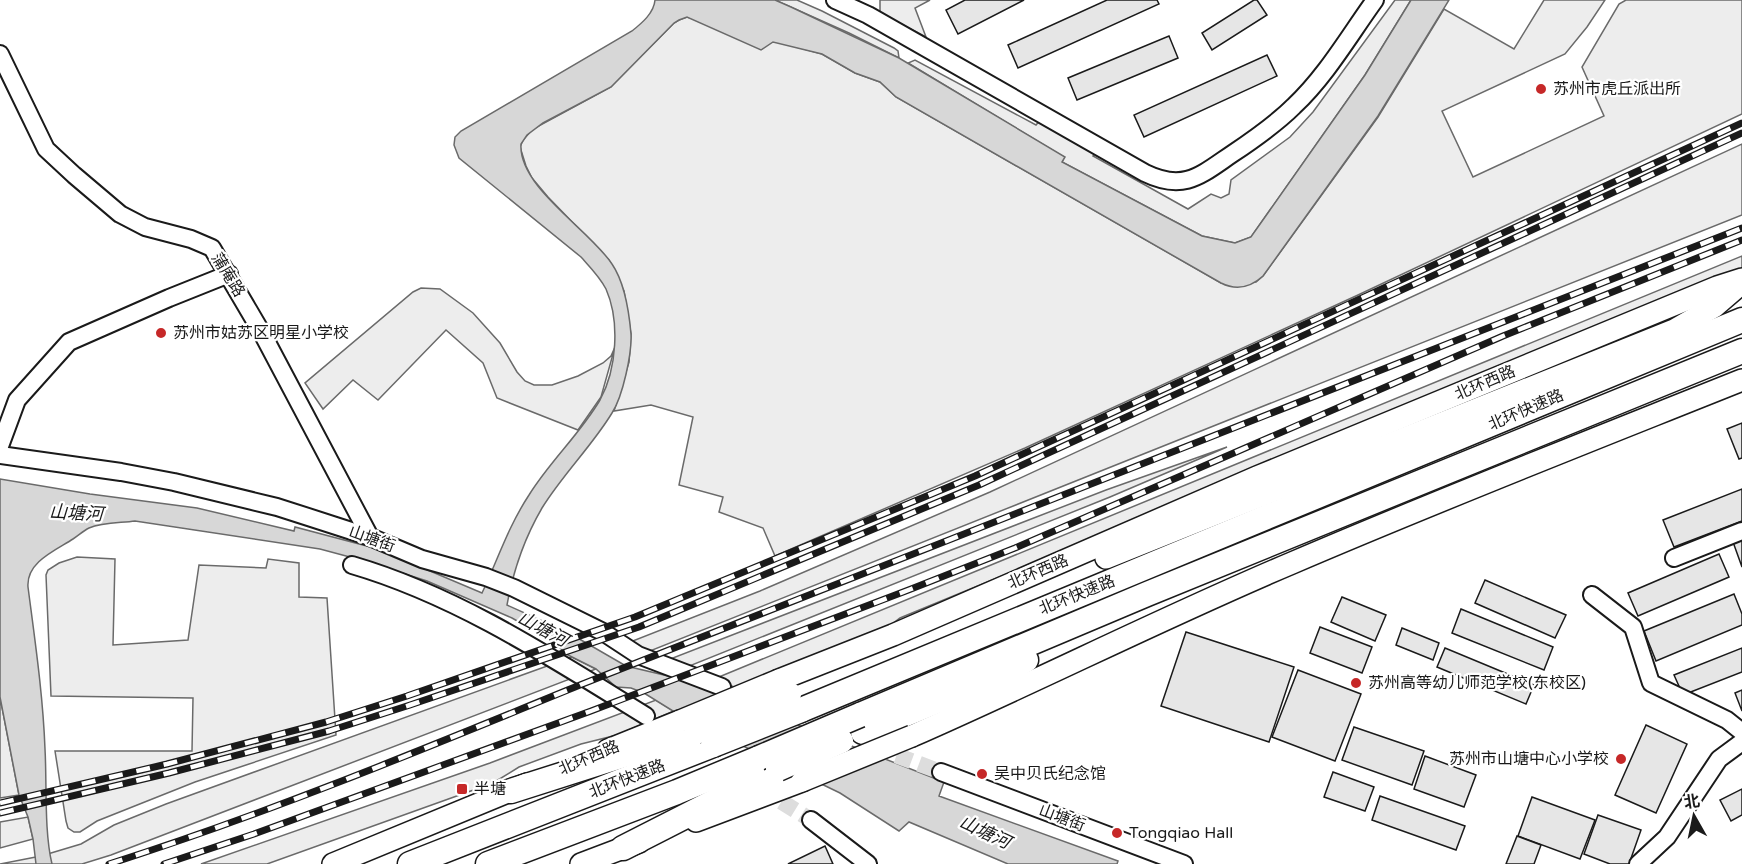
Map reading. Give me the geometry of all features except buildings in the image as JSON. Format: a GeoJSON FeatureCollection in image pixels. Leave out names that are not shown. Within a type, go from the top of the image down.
{"type":"FeatureCollection","features":[{"type":"Feature","properties":{"kind":"highway","name":"北环快速路"},"geometry":{"type":"LineString","coordinates":[[410,864],[662,766],[696,732],[790,695],[933,655],[1742,320]]}},
{"type":"Feature","properties":{"kind":"highway","name":"北环快速路"},"geometry":{"type":"LineString","coordinates":[[488,864],[677,792],[768,763],[862,723],[997,676],[1148,594],[1742,351]]}},
{"type":"Feature","properties":{"kind":"highway"},"geometry":{"type":"LineString","coordinates":[[511,791],[696,732]]}},
{"type":"Feature","properties":{"kind":"highway"},"geometry":{"type":"LineString","coordinates":[[623,848],[768,763]]}},
{"type":"Feature","properties":{"kind":"main road"},"geometry":{"type":"LineString","coordinates":[[892,635],[1101,560],[1674,330],[1714,307],[1742,281]]}},
{"type":"Feature","properties":{"kind":"main road","name":"北环西路"},"geometry":{"type":"LineString","coordinates":[[790,695],[892,635],[1257,477],[1716,287],[1742,281]]}},
{"type":"Feature","properties":{"kind":"main road"},"geometry":{"type":"LineString","coordinates":[[581,864],[801,781],[912,736],[999,698],[1160,621],[1292,563],[1742,380]]}},
{"type":"Feature","properties":{"kind":"main road"},"geometry":{"type":"LineString","coordinates":[[333,864],[511,791]]}},
{"type":"Feature","properties":{"kind":"street"},"geometry":{"type":"LineString","coordinates":[[835,0],[868,15],[1145,173],[1173,182],[1186,181],[1200,176],[1293,107],[1328,67],[1375,0]]}},
{"type":"Feature","properties":{"kind":"street","name":"蒲庵路"},"geometry":{"type":"LineString","coordinates":[[0,54],[46,148],[74,175],[120,213],[145,226],[191,239],[212,249],[229,274],[370,537]]}},
{"type":"Feature","properties":{"kind":"street"},"geometry":{"type":"LineString","coordinates":[[0,446],[17,400],[69,342],[229,274]]}},
{"type":"Feature","properties":{"kind":"street","name":"山塘街"},"geometry":{"type":"LineString","coordinates":[[0,455],[122,471],[277,507],[370,537],[423,559],[486,577],[514,588],[603,632],[638,655],[722,687]]}},
{"type":"Feature","properties":{"kind":"street"},"geometry":{"type":"LineString","coordinates":[[1674,558],[1742,531]]}},
{"type":"Feature","properties":{"kind":"street"},"geometry":{"type":"LineString","coordinates":[[352,566],[389,576],[503,629],[646,716]]}},
{"type":"Feature","properties":{"kind":"street"},"geometry":{"type":"LineString","coordinates":[[1592,595],[1633,627],[1652,683],[1727,720],[1742,732]]}},
{"type":"Feature","properties":{"kind":"street"},"geometry":{"type":"LineString","coordinates":[[1638,864],[1667,837],[1719,759],[1742,742]]}},
{"type":"Feature","properties":{"kind":"street","name":"山塘街"},"geometry":{"type":"LineString","coordinates":[[941,772],[1184,864]]}},
{"type":"Feature","properties":{"kind":"street"},"geometry":{"type":"LineString","coordinates":[[811,820],[868,864]]}},
{"type":"Feature","properties":{"kind":"shaded area"},"geometry":{"type":"Polygon","coordinates":[[[775,0],[797,0],[822,11],[894,48],[898,51],[899,58],[849,33],[775,0]]]}},
{"type":"Feature","properties":{"kind":"shaded area"},"geometry":{"type":"Polygon","coordinates":[[[880,0],[930,0],[915,8],[926,37],[880,13],[880,0]]]}},
{"type":"Feature","properties":{"kind":"shaded area"},"geometry":{"type":"Polygon","coordinates":[[[1395,0],[1411,0],[1365,75],[1251,237],[1235,243],[1202,236],[1062,162],[1064,157],[908,63],[915,60],[1036,125],[1042,118],[1097,150],[1093,156],[1188,209],[1211,194],[1221,198],[1229,194],[1231,180],[1290,137],[1313,112],[1395,0]]]}},
{"type":"Feature","properties":{"kind":"shaded area"},"geometry":{"type":"Polygon","coordinates":[[[1544,0],[1605,0],[1565,54],[1442,111],[1473,177],[1604,116],[1582,67],[1619,4],[1626,0],[1742,0],[1742,114],[1358,295],[1025,448],[775,556],[763,528],[719,512],[723,497],[679,485],[693,417],[651,405],[614,411],[629,362],[631,334],[624,291],[609,260],[532,178],[520,147],[533,129],[611,87],[674,23],[687,17],[822,54],[855,73],[880,82],[896,97],[1221,283],[1256,282],[1263,276],[1378,117],[1444,9],[1514,49],[1544,0]]]}},
{"type":"Feature","properties":{"kind":"shaded area"},"geometry":{"type":"Polygon","coordinates":[[[1742,144],[1742,215],[645,653],[625,644],[760,591],[990,492],[1742,144]]]}},
{"type":"Feature","properties":{"kind":"shaded area"},"geometry":{"type":"Polygon","coordinates":[[[1742,256],[1742,270],[900,618],[879,634],[739,689],[714,679],[1742,256]]]}},
{"type":"Feature","properties":{"kind":"shaded area"},"geometry":{"type":"Polygon","coordinates":[[[421,288],[440,289],[473,313],[500,343],[517,372],[525,381],[534,385],[552,385],[578,376],[603,363],[611,356],[615,347],[601,397],[578,430],[497,398],[483,363],[446,330],[378,400],[353,380],[323,409],[305,383],[413,292],[421,288]]]}},
{"type":"Feature","properties":{"kind":"shaded area"},"geometry":{"type":"Polygon","coordinates":[[[1227,447],[1110,497],[682,669],[665,661],[1106,490],[1227,447]]]}},
{"type":"Feature","properties":{"kind":"shaded area"},"geometry":{"type":"Polygon","coordinates":[[[77,557],[115,559],[113,645],[188,640],[199,565],[266,568],[268,559],[299,563],[299,597],[327,598],[336,735],[195,782],[97,821],[80,832],[74,832],[68,828],[55,751],[192,751],[193,698],[51,696],[46,575],[48,570],[59,563],[77,557]]]}},
{"type":"Feature","properties":{"kind":"shaded area"},"geometry":{"type":"Polygon","coordinates":[[[572,657],[596,669],[111,855],[82,864],[0,864],[41,856],[81,844],[114,825],[166,804],[572,657]]]}},
{"type":"Feature","properties":{"kind":"shaded area"},"geometry":{"type":"Polygon","coordinates":[[[0,697],[19,795],[0,798],[0,697]]]}},
{"type":"Feature","properties":{"kind":"shaded area"},"geometry":{"type":"Polygon","coordinates":[[[656,700],[674,711],[617,735],[581,744],[519,767],[493,783],[267,864],[201,864],[490,763],[656,700]]]}},
{"type":"Feature","properties":{"kind":"shaded area"},"geometry":{"type":"Polygon","coordinates":[[[28,817],[33,839],[0,848],[0,822],[28,817]]]}},
{"type":"Feature","properties":{"kind":"water","name":"山塘河"},"geometry":{"type":"Polygon","coordinates":[[[655,0],[775,0],[899,58],[1065,157],[1062,162],[1202,236],[1235,243],[1251,237],[1365,75],[1411,0],[1449,0],[1378,116],[1263,276],[1244,287],[1233,287],[1221,283],[896,97],[880,82],[855,73],[822,54],[773,42],[761,50],[687,17],[674,23],[611,87],[543,123],[527,135],[521,144],[523,160],[543,192],[612,264],[623,288],[628,307],[631,342],[626,374],[616,406],[596,437],[542,508],[520,555],[507,605],[569,633],[626,666],[702,684],[716,693],[944,782],[939,796],[1118,861],[1117,864],[1008,864],[909,822],[899,831],[840,793],[681,716],[644,693],[631,688],[616,687],[596,669],[568,655],[551,640],[512,618],[427,581],[320,549],[135,521],[89,528],[43,558],[32,570],[29,578],[28,587],[42,708],[47,822],[52,864],[36,864],[33,839],[28,817],[19,795],[0,697],[0,479],[197,508],[294,531],[295,527],[378,549],[482,593],[522,507],[537,483],[600,400],[606,388],[613,360],[615,330],[606,289],[595,272],[581,257],[459,158],[454,145],[455,137],[461,131],[632,31],[650,13],[655,0]]]}},
{"type":"Feature","properties":{"kind":"tunnel"},"geometry":{"type":"LineString","coordinates":[[874,747],[941,772]]}},
{"type":"Feature","properties":{"kind":"tunnel"},"geometry":{"type":"LineString","coordinates":[[761,789],[811,820]]}},
{"type":"Feature","properties":{"kind":"railway"},"geometry":{"type":"LineString","coordinates":[[0,803],[167,764],[326,722],[635,617],[975,476],[1742,123]]}},
{"type":"Feature","properties":{"kind":"railway"},"geometry":{"type":"LineString","coordinates":[[0,813],[169,773],[329,731],[639,627],[979,485],[1742,133]]}},
{"type":"Feature","properties":{"kind":"railway"},"geometry":{"type":"LineString","coordinates":[[109,864],[228,824],[346,779],[1742,228]]}},
{"type":"Feature","properties":{"kind":"railway"},"geometry":{"type":"LineString","coordinates":[[164,864],[254,834],[591,711],[1015,548],[1503,336],[1742,240]]}},
{"type":"Feature","properties":{"kind":"place","name":"苏州市虎丘派出所"},"geometry":{"type":"Point","coordinates":[1541,89]}},
{"type":"Feature","properties":{"kind":"place","name":"苏州市姑苏区明星小学校"},"geometry":{"type":"Point","coordinates":[161,333]}},
{"type":"Feature","properties":{"kind":"place","name":"苏州高等幼儿师范学校(东校区)"},"geometry":{"type":"Point","coordinates":[1356,683]}},
{"type":"Feature","properties":{"kind":"place","name":"苏州市山塘中心小学校"},"geometry":{"type":"Point","coordinates":[1621,759]}},
{"type":"Feature","properties":{"kind":"place","name":"吴中贝氏纪念馆"},"geometry":{"type":"Point","coordinates":[982,774]}},
{"type":"Feature","properties":{"kind":"place","name":"半塘"},"geometry":{"type":"Point","coordinates":[462,789]}},
{"type":"Feature","properties":{"kind":"place","name":"Tongqiao Hall"},"geometry":{"type":"Point","coordinates":[1117,833]}}]}
